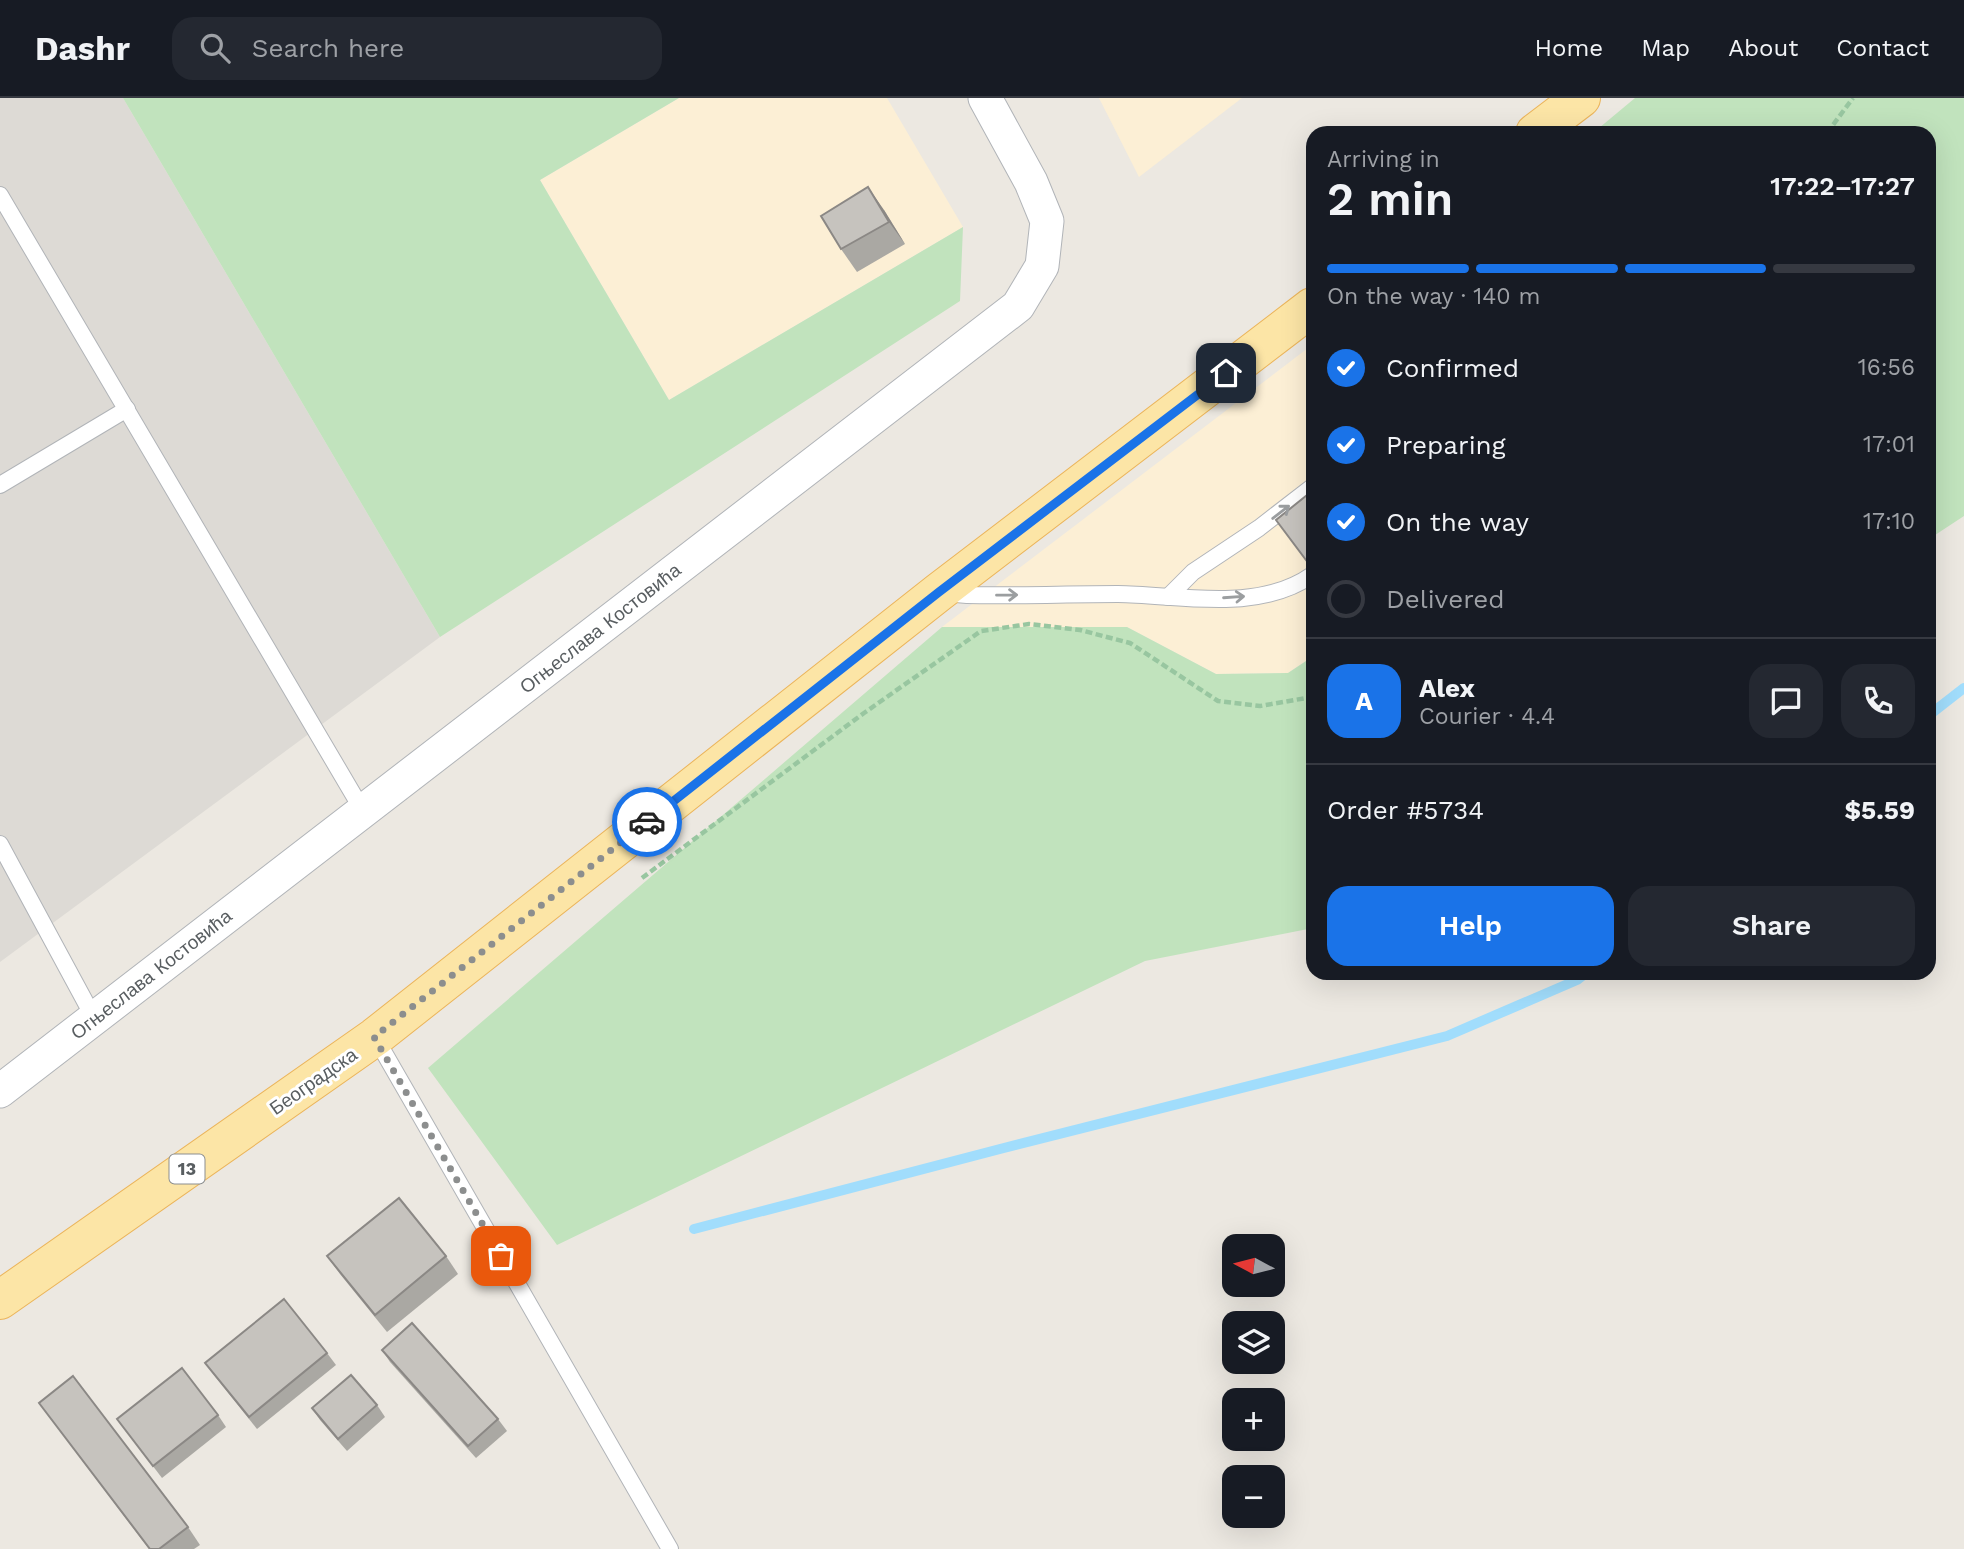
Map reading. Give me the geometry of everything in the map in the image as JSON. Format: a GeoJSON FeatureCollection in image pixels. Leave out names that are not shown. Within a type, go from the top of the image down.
{"type":"FeatureCollection","features":[{"type":"Feature","properties":{"kind":"main road"},"geometry":{"type":"LineString","coordinates":[[1544,126],[1581,98]]}},
{"type":"Feature","properties":{"kind":"main road","name":"Београдска"},"geometry":{"type":"LineString","coordinates":[[0,1300],[374,1037],[939,592],[1306,312]]}},
{"type":"Feature","properties":{"kind":"street","name":"Огњеслава Костовића"},"geometry":{"type":"LineString","coordinates":[[0,1091],[1018,306],[1042,266],[1047,221],[1031,182],[985,98]]}},
{"type":"Feature","properties":{"kind":"lane"},"geometry":{"type":"LineString","coordinates":[[0,194],[363,811]]}},
{"type":"Feature","properties":{"kind":"lane"},"geometry":{"type":"LineString","coordinates":[[0,485],[127,409]]}},
{"type":"Feature","properties":{"kind":"lane"},"geometry":{"type":"LineString","coordinates":[[1168,597],[1193,572],[1259,528],[1306,492]]}},
{"type":"Feature","properties":{"kind":"lane"},"geometry":{"type":"LineString","coordinates":[[939,592],[967,595],[1120,594],[1229,598],[1265,595],[1297,586],[1306,579]]}},
{"type":"Feature","properties":{"kind":"lane"},"geometry":{"type":"LineString","coordinates":[[0,844],[94,1018]]}},
{"type":"Feature","properties":{"kind":"lane"},"geometry":{"type":"LineString","coordinates":[[374,1037],[670,1549]]}},
{"type":"Feature","properties":{"kind":"path"},"geometry":{"type":"LineString","coordinates":[[1832,126],[1853,98]]}},
{"type":"Feature","properties":{"kind":"path"},"geometry":{"type":"LineString","coordinates":[[632,885],[864,713],[981,631],[1030,624],[1080,631],[1130,643],[1218,701],[1260,706],[1306,698]]}},
{"type":"Feature","properties":{"kind":"shaded area"},"geometry":{"type":"Polygon","coordinates":[[[0,98],[123,98],[440,637],[0,962],[0,98]]]}},
{"type":"Feature","properties":{"kind":"shaded area"},"geometry":{"type":"Polygon","coordinates":[[[679,98],[887,98],[963,227],[669,400],[540,180],[679,98]]]}},
{"type":"Feature","properties":{"kind":"shaded area"},"geometry":{"type":"Polygon","coordinates":[[[1099,98],[1242,98],[1139,177],[1099,98]]]}},
{"type":"Feature","properties":{"kind":"shaded area"},"geometry":{"type":"Polygon","coordinates":[[[1306,350],[1306,661],[1288,673],[1216,674],[1127,627],[942,627],[1306,350]]]}},
{"type":"Feature","properties":{"kind":"green space"},"geometry":{"type":"Polygon","coordinates":[[[123,98],[679,98],[540,180],[669,400],[963,227],[960,301],[440,637],[123,98]]]}},
{"type":"Feature","properties":{"kind":"green space"},"geometry":{"type":"Polygon","coordinates":[[[1635,98],[1964,98],[1964,516],[1936,534],[1936,126],[1601,126],[1635,98]]]}},
{"type":"Feature","properties":{"kind":"green space"},"geometry":{"type":"Polygon","coordinates":[[[942,627],[1127,627],[1216,674],[1288,673],[1306,661],[1306,929],[1145,961],[557,1245],[428,1068],[942,627]]]}},
{"type":"Feature","properties":{"kind":"building"},"geometry":{"type":"Polygon","coordinates":[[[868,187],[889,222],[841,249],[821,216],[868,187]]]}},
{"type":"Feature","properties":{"kind":"building"},"geometry":{"type":"Polygon","coordinates":[[[1306,496],[1306,560],[1276,520],[1306,496]]]}},
{"type":"Feature","properties":{"kind":"building"},"geometry":{"type":"Polygon","coordinates":[[[399,1198],[446,1256],[375,1315],[327,1256],[399,1198]]]}},
{"type":"Feature","properties":{"kind":"building"},"geometry":{"type":"Polygon","coordinates":[[[284,1299],[327,1353],[249,1417],[205,1363],[284,1299]]]}},
{"type":"Feature","properties":{"kind":"building"},"geometry":{"type":"Polygon","coordinates":[[[412,1323],[498,1419],[468,1446],[382,1350],[412,1323]]]}},
{"type":"Feature","properties":{"kind":"building"},"geometry":{"type":"Polygon","coordinates":[[[182,1368],[218,1415],[153,1466],[117,1419],[182,1368]]]}},
{"type":"Feature","properties":{"kind":"building"},"geometry":{"type":"Polygon","coordinates":[[[351,1375],[377,1405],[338,1439],[312,1408],[351,1375]]]}},
{"type":"Feature","properties":{"kind":"building"},"geometry":{"type":"Polygon","coordinates":[[[73,1376],[188,1527],[159,1549],[150,1549],[39,1403],[73,1376]]]}},
{"type":"Feature","properties":{"kind":"waterway"},"geometry":{"type":"LineString","coordinates":[[1936,710],[1964,688]]}},
{"type":"Feature","properties":{"kind":"waterway"},"geometry":{"type":"LineString","coordinates":[[694,1229],[1447,1036],[1577,980]]}},
{"type":"Feature","properties":{"kind":"way so far"},"geometry":{"type":"LineString","coordinates":[[501,1256],[374,1037],[647,822]]}},
{"type":"Feature","properties":{"kind":"route"},"geometry":{"type":"LineString","coordinates":[[647,822],[939,592],[1226,373]]}}]}
